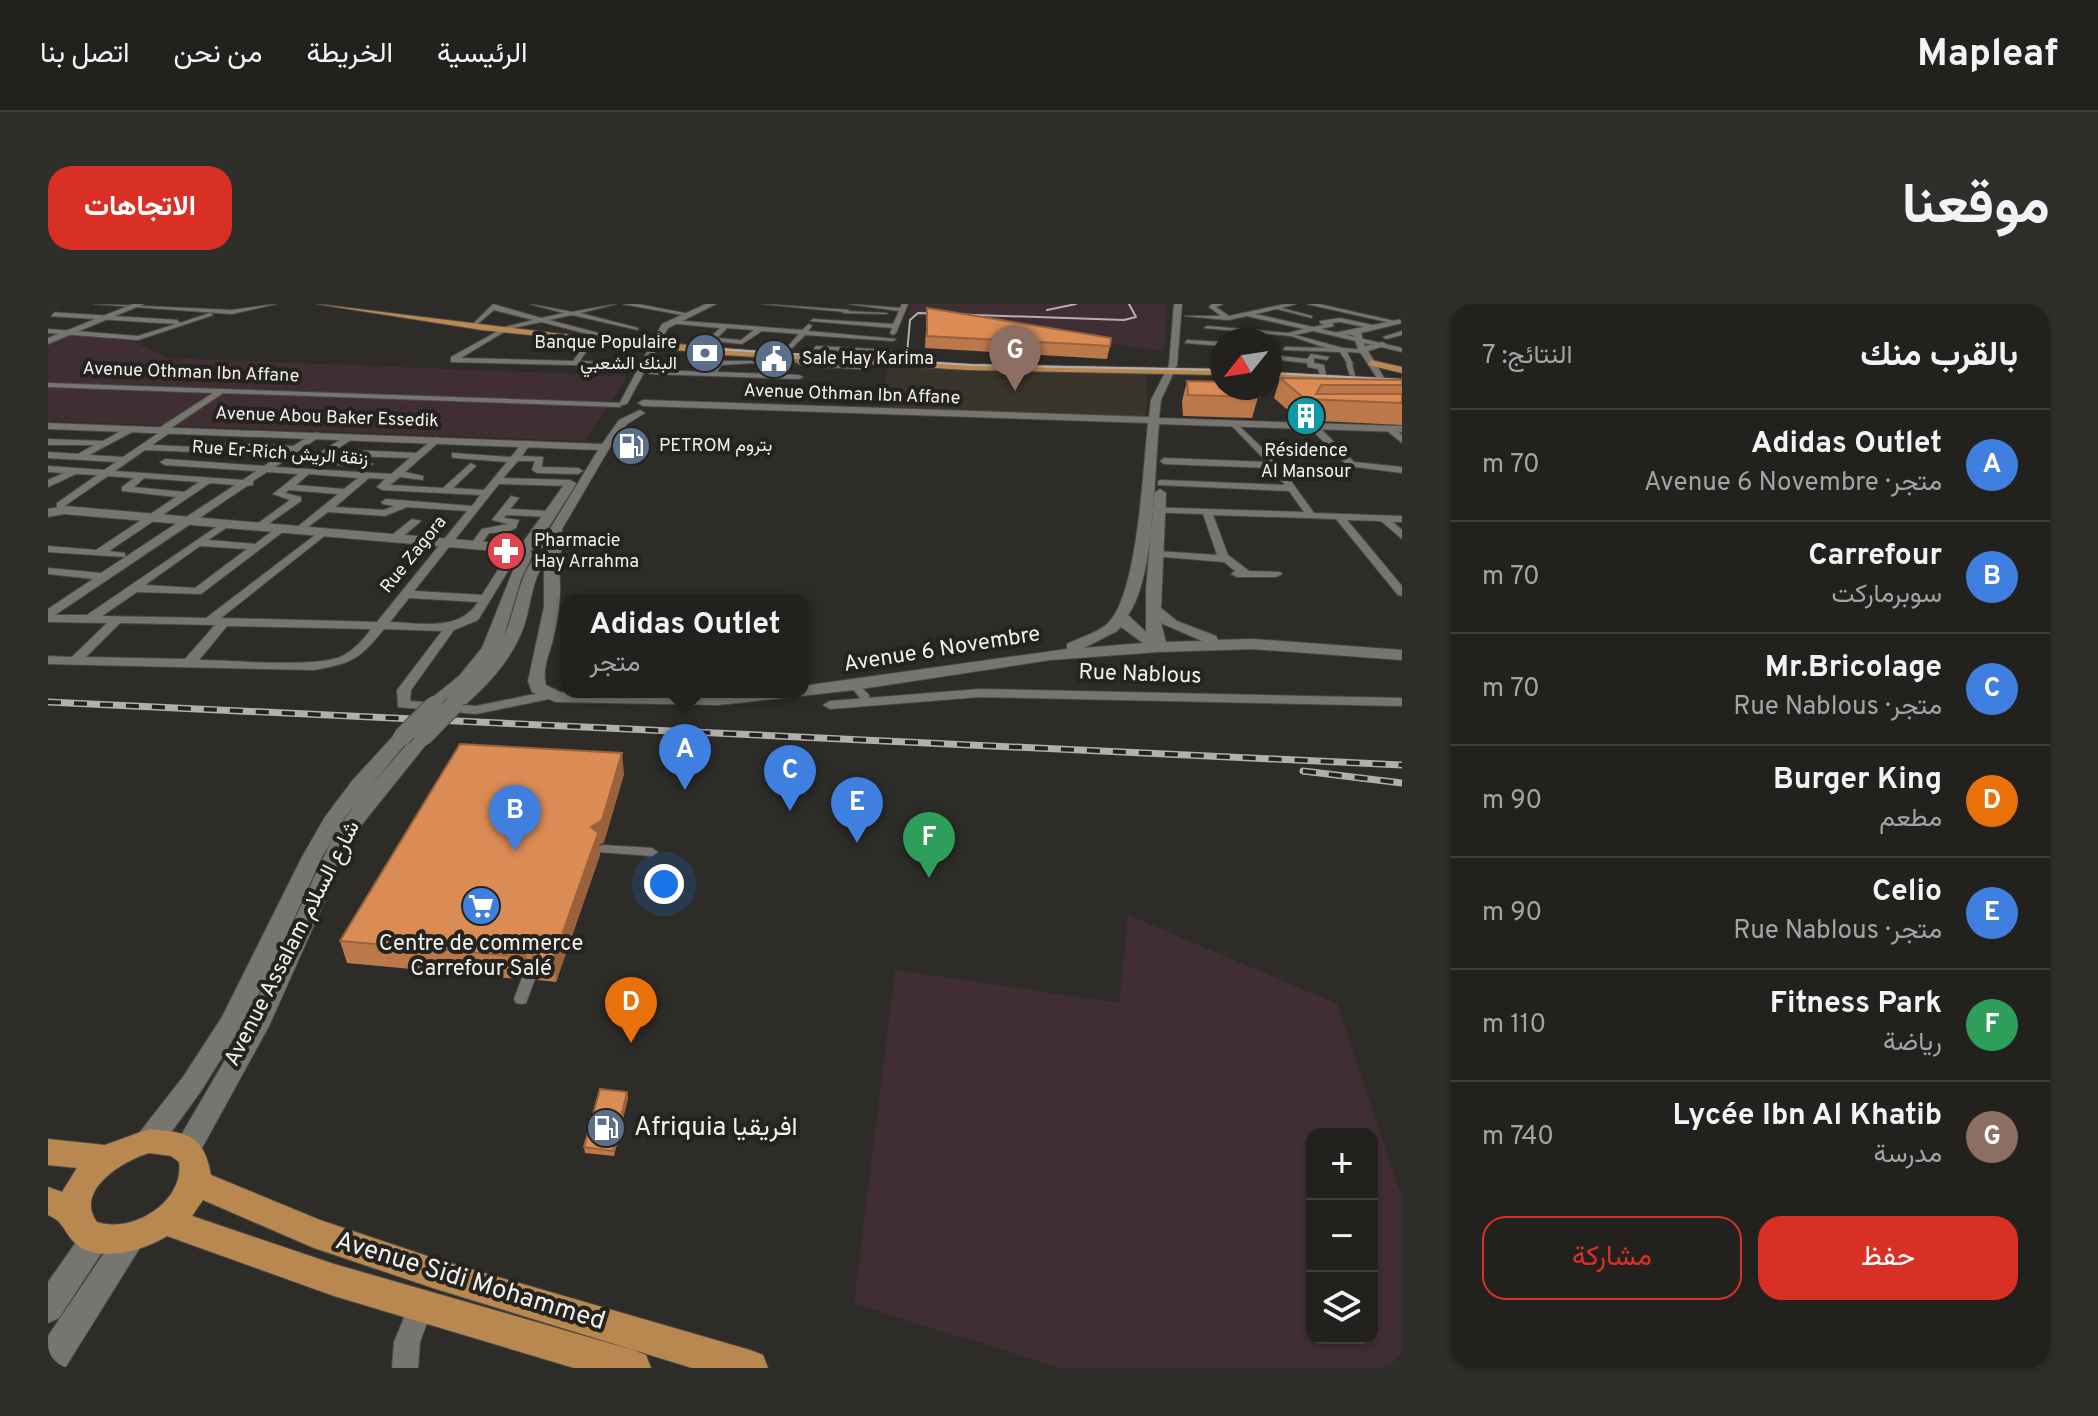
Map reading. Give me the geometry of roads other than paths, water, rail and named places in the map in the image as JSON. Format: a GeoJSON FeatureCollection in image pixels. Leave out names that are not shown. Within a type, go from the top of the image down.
{"type":"FeatureCollection","features":[{"type":"Feature","properties":{"kind":"main road"},"geometry":{"type":"LineString","coordinates":[[321,304],[505,329],[660,345],[726,344],[787,351],[824,338],[892,355],[973,363],[1123,364],[1210,370]]}},
{"type":"Feature","properties":{"kind":"main road"},"geometry":{"type":"LineString","coordinates":[[339,304],[505,329]]}},
{"type":"Feature","properties":{"kind":"main road"},"geometry":{"type":"LineString","coordinates":[[593,339],[631,341],[753,358],[866,352],[985,367],[1210,370]]}},
{"type":"Feature","properties":{"kind":"main road"},"geometry":{"type":"LineString","coordinates":[[1371,363],[1402,370]]}},
{"type":"Feature","properties":{"kind":"main road"},"geometry":{"type":"LineString","coordinates":[[1282,372],[1323,373],[1351,369],[1380,378]]}},
{"type":"Feature","properties":{"kind":"main road"},"geometry":{"type":"LineString","coordinates":[[1282,373],[1402,379]]}},
{"type":"Feature","properties":{"kind":"main road"},"geometry":{"type":"LineString","coordinates":[[149,1141],[173,1142],[187,1149],[196,1164],[195,1182],[185,1202],[165,1221],[131,1237],[96,1237],[61,1206],[108,1158],[149,1141]]}},
{"type":"Feature","properties":{"kind":"main road"},"geometry":{"type":"LineString","coordinates":[[48,1152],[108,1158]]}},
{"type":"Feature","properties":{"kind":"main road","name":"Avenue Sidi Mohammed"},"geometry":{"type":"LineString","coordinates":[[195,1182],[314,1233],[436,1274],[750,1368]]}},
{"type":"Feature","properties":{"kind":"main road","name":"Avenue Sidi Mohammed"},"geometry":{"type":"LineString","coordinates":[[165,1221],[334,1280],[633,1368]]}},
{"type":"Feature","properties":{"kind":"street"},"geometry":{"type":"LineString","coordinates":[[48,314],[66,304]]}},
{"type":"Feature","properties":{"kind":"street"},"geometry":{"type":"LineString","coordinates":[[59,315],[88,304]]}},
{"type":"Feature","properties":{"kind":"street"},"geometry":{"type":"LineString","coordinates":[[97,304],[219,312],[273,304]]}},
{"type":"Feature","properties":{"kind":"street"},"geometry":{"type":"LineString","coordinates":[[48,329],[109,304]]}},
{"type":"Feature","properties":{"kind":"street"},"geometry":{"type":"LineString","coordinates":[[97,335],[177,304]]}},
{"type":"Feature","properties":{"kind":"street"},"geometry":{"type":"LineString","coordinates":[[159,321],[200,304]]}},
{"type":"Feature","properties":{"kind":"street"},"geometry":{"type":"LineString","coordinates":[[208,311],[225,304]]}},
{"type":"Feature","properties":{"kind":"street"},"geometry":{"type":"LineString","coordinates":[[474,324],[495,307],[512,304]]}},
{"type":"Feature","properties":{"kind":"street"},"geometry":{"type":"LineString","coordinates":[[533,304],[638,326],[631,341]]}},
{"type":"Feature","properties":{"kind":"street"},"geometry":{"type":"LineString","coordinates":[[579,304],[621,314]]}},
{"type":"Feature","properties":{"kind":"street"},"geometry":{"type":"LineString","coordinates":[[613,304],[505,329],[451,361],[575,363],[712,374],[799,377]]}},
{"type":"Feature","properties":{"kind":"street"},"geometry":{"type":"LineString","coordinates":[[626,304],[656,314],[687,314]]}},
{"type":"Feature","properties":{"kind":"street"},"geometry":{"type":"LineString","coordinates":[[656,314],[681,304]]}},
{"type":"Feature","properties":{"kind":"street","name":"Avenue Assalam شارع السلام"},"geometry":{"type":"LineString","coordinates":[[149,1141],[219,1041],[252,984],[301,877],[333,819],[359,783],[482,683],[502,655],[548,514],[599,446],[642,407],[651,367],[674,323],[712,304]]}},
{"type":"Feature","properties":{"kind":"street","name":"Avenue Assalam شارع السلام"},"geometry":{"type":"LineString","coordinates":[[687,314],[721,304]]}},
{"type":"Feature","properties":{"kind":"street"},"geometry":{"type":"LineString","coordinates":[[765,304],[902,310]]}},
{"type":"Feature","properties":{"kind":"street"},"geometry":{"type":"LineString","coordinates":[[1175,369],[1178,304]]}},
{"type":"Feature","properties":{"kind":"street"},"geometry":{"type":"LineString","coordinates":[[1283,306],[1293,304]]}},
{"type":"Feature","properties":{"kind":"street"},"geometry":{"type":"LineString","coordinates":[[1310,304],[1339,310]]}},
{"type":"Feature","properties":{"kind":"street"},"geometry":{"type":"LineString","coordinates":[[48,341],[137,305]]}},
{"type":"Feature","properties":{"kind":"street"},"geometry":{"type":"LineString","coordinates":[[787,351],[826,306]]}},
{"type":"Feature","properties":{"kind":"street"},"geometry":{"type":"LineString","coordinates":[[1272,306],[1332,325],[1282,333]]}},
{"type":"Feature","properties":{"kind":"street"},"geometry":{"type":"LineString","coordinates":[[1261,314],[1272,306],[1325,313]]}},
{"type":"Feature","properties":{"kind":"street"},"geometry":{"type":"LineString","coordinates":[[495,307],[596,334],[575,363]]}},
{"type":"Feature","properties":{"kind":"street"},"geometry":{"type":"LineString","coordinates":[[849,307],[886,314],[902,310]]}},
{"type":"Feature","properties":{"kind":"street"},"geometry":{"type":"LineString","coordinates":[[824,338],[849,307]]}},
{"type":"Feature","properties":{"kind":"street"},"geometry":{"type":"LineString","coordinates":[[1275,321],[1347,308],[1383,307],[1401,324]]}},
{"type":"Feature","properties":{"kind":"street"},"geometry":{"type":"LineString","coordinates":[[1322,322],[1383,307]]}},
{"type":"Feature","properties":{"kind":"street"},"geometry":{"type":"LineString","coordinates":[[674,323],[804,332],[866,352],[892,355],[894,326],[902,310]]}},
{"type":"Feature","properties":{"kind":"street"},"geometry":{"type":"LineString","coordinates":[[1225,310],[1248,315]]}},
{"type":"Feature","properties":{"kind":"street"},"geometry":{"type":"LineString","coordinates":[[1225,310],[1248,315]]}},
{"type":"Feature","properties":{"kind":"street"},"geometry":{"type":"LineString","coordinates":[[1188,314],[1225,310],[1248,315],[1270,328]]}},
{"type":"Feature","properties":{"kind":"street"},"geometry":{"type":"LineString","coordinates":[[1188,314],[1207,326],[1222,323],[1225,310]]}},
{"type":"Feature","properties":{"kind":"street"},"geometry":{"type":"LineString","coordinates":[[48,329],[142,338],[219,312]]}},
{"type":"Feature","properties":{"kind":"street"},"geometry":{"type":"LineString","coordinates":[[48,314],[186,323]]}},
{"type":"Feature","properties":{"kind":"street"},"geometry":{"type":"LineString","coordinates":[[1159,647],[1154,632],[1153,609],[1160,530],[1152,509],[1160,421],[1175,369],[1187,342],[1188,314]]}},
{"type":"Feature","properties":{"kind":"street"},"geometry":{"type":"LineString","coordinates":[[1207,326],[1261,314],[1301,330],[1360,341],[1402,341]]}},
{"type":"Feature","properties":{"kind":"street"},"geometry":{"type":"LineString","coordinates":[[1340,320],[1380,326],[1401,324]]}},
{"type":"Feature","properties":{"kind":"street"},"geometry":{"type":"LineString","coordinates":[[813,321],[824,338]]}},
{"type":"Feature","properties":{"kind":"street"},"geometry":{"type":"LineString","coordinates":[[116,328],[148,330],[172,322]]}},
{"type":"Feature","properties":{"kind":"street"},"geometry":{"type":"LineString","coordinates":[[824,338],[870,324],[894,326]]}},
{"type":"Feature","properties":{"kind":"street"},"geometry":{"type":"LineString","coordinates":[[824,338],[866,330],[870,324]]}},
{"type":"Feature","properties":{"kind":"street"},"geometry":{"type":"LineString","coordinates":[[1385,343],[1401,324]]}},
{"type":"Feature","properties":{"kind":"street"},"geometry":{"type":"LineString","coordinates":[[726,326],[712,339],[726,344],[742,342],[760,329]]}},
{"type":"Feature","properties":{"kind":"street"},"geometry":{"type":"LineString","coordinates":[[1207,326],[1210,334]]}},
{"type":"Feature","properties":{"kind":"street"},"geometry":{"type":"LineString","coordinates":[[1282,341],[1285,349],[1343,350],[1380,326]]}},
{"type":"Feature","properties":{"kind":"street"},"geometry":{"type":"LineString","coordinates":[[1314,329],[1360,341],[1385,343],[1402,350]]}},
{"type":"Feature","properties":{"kind":"street"},"geometry":{"type":"LineString","coordinates":[[1288,335],[1301,330]]}},
{"type":"Feature","properties":{"kind":"street"},"geometry":{"type":"LineString","coordinates":[[851,333],[866,352]]}},
{"type":"Feature","properties":{"kind":"street"},"geometry":{"type":"LineString","coordinates":[[1282,334],[1343,350]]}},
{"type":"Feature","properties":{"kind":"street"},"geometry":{"type":"LineString","coordinates":[[856,376],[866,352],[893,339]]}},
{"type":"Feature","properties":{"kind":"street"},"geometry":{"type":"LineString","coordinates":[[1360,341],[1380,378],[1391,391]]}},
{"type":"Feature","properties":{"kind":"street"},"geometry":{"type":"LineString","coordinates":[[1187,342],[1210,344]]}},
{"type":"Feature","properties":{"kind":"street"},"geometry":{"type":"LineString","coordinates":[[470,349],[486,349]]}},
{"type":"Feature","properties":{"kind":"street"},"geometry":{"type":"LineString","coordinates":[[1207,353],[1210,349]]}},
{"type":"Feature","properties":{"kind":"street"},"geometry":{"type":"LineString","coordinates":[[1297,349],[1327,353],[1331,362],[1351,369]]}},
{"type":"Feature","properties":{"kind":"street"},"geometry":{"type":"LineString","coordinates":[[1343,350],[1351,369]]}},
{"type":"Feature","properties":{"kind":"street"},"geometry":{"type":"LineString","coordinates":[[569,351],[584,352]]}},
{"type":"Feature","properties":{"kind":"street"},"geometry":{"type":"LineString","coordinates":[[1311,363],[1310,357],[1329,358]]}},
{"type":"Feature","properties":{"kind":"street"},"geometry":{"type":"LineString","coordinates":[[712,374],[719,363],[753,358],[747,376]]}},
{"type":"Feature","properties":{"kind":"street"},"geometry":{"type":"LineString","coordinates":[[1282,360],[1311,363],[1321,367],[1323,373]]}},
{"type":"Feature","properties":{"kind":"street"},"geometry":{"type":"LineString","coordinates":[[1295,364],[1311,363]]}},
{"type":"Feature","properties":{"kind":"street","name":"Avenue Assalam شارع السلام"},"geometry":{"type":"LineString","coordinates":[[187,1149],[257,1026],[345,833],[434,705],[460,686],[494,641],[516,573],[536,554],[560,521],[620,407],[651,367]]}},
{"type":"Feature","properties":{"kind":"street","name":"Avenue Othman Ibn Affane"},"geometry":{"type":"LineString","coordinates":[[48,385],[620,407],[684,405],[1402,429]]}},
{"type":"Feature","properties":{"kind":"street"},"geometry":{"type":"LineString","coordinates":[[48,513],[223,390]]}},
{"type":"Feature","properties":{"kind":"street"},"geometry":{"type":"LineString","coordinates":[[1316,412],[1333,427]]}},
{"type":"Feature","properties":{"kind":"street"},"geometry":{"type":"LineString","coordinates":[[1050,655],[1092,640],[1112,628],[1122,617],[1138,571],[1161,483],[1164,461],[1160,421]]}},
{"type":"Feature","properties":{"kind":"street"},"geometry":{"type":"LineString","coordinates":[[1235,424],[1275,465],[1311,515]]}},
{"type":"Feature","properties":{"kind":"street","name":"Avenue Abou Baker Essedik"},"geometry":{"type":"LineString","coordinates":[[48,426],[599,446]]}},
{"type":"Feature","properties":{"kind":"street"},"geometry":{"type":"LineString","coordinates":[[1313,426],[1351,464],[1402,470]]}},
{"type":"Feature","properties":{"kind":"street"},"geometry":{"type":"LineString","coordinates":[[1389,428],[1402,440]]}},
{"type":"Feature","properties":{"kind":"street"},"geometry":{"type":"LineString","coordinates":[[80,457],[131,429]]}},
{"type":"Feature","properties":{"kind":"street"},"geometry":{"type":"LineString","coordinates":[[197,464],[242,433]]}},
{"type":"Feature","properties":{"kind":"street"},"geometry":{"type":"LineString","coordinates":[[48,616],[105,577],[126,558],[191,521],[316,435]]}},
{"type":"Feature","properties":{"kind":"street"},"geometry":{"type":"LineString","coordinates":[[315,460],[349,437]]}},
{"type":"Feature","properties":{"kind":"street"},"geometry":{"type":"LineString","coordinates":[[187,495],[125,489],[193,440]]}},
{"type":"Feature","properties":{"kind":"street"},"geometry":{"type":"LineString","coordinates":[[382,487],[436,440]]}},
{"type":"Feature","properties":{"kind":"street"},"geometry":{"type":"LineString","coordinates":[[445,491],[471,466],[446,464],[470,441]]}},
{"type":"Feature","properties":{"kind":"street"},"geometry":{"type":"LineString","coordinates":[[48,442],[104,444]]}},
{"type":"Feature","properties":{"kind":"street","name":"Rue Zagora"},"geometry":{"type":"LineString","coordinates":[[48,660],[314,666],[337,663],[358,654],[527,443]]}},
{"type":"Feature","properties":{"kind":"street"},"geometry":{"type":"LineString","coordinates":[[144,447],[181,450],[295,449]]}},
{"type":"Feature","properties":{"kind":"street"},"geometry":{"type":"LineString","coordinates":[[233,466],[262,448]]}},
{"type":"Feature","properties":{"kind":"street"},"geometry":{"type":"LineString","coordinates":[[341,462],[353,452],[418,456]]}},
{"type":"Feature","properties":{"kind":"street"},"geometry":{"type":"LineString","coordinates":[[300,530],[380,454]]}},
{"type":"Feature","properties":{"kind":"street"},"geometry":{"type":"LineString","coordinates":[[48,455],[123,460]]}},
{"type":"Feature","properties":{"kind":"street"},"geometry":{"type":"LineString","coordinates":[[455,455],[540,459],[537,470],[578,471]]}},
{"type":"Feature","properties":{"kind":"street"},"geometry":{"type":"LineString","coordinates":[[283,458],[368,464]]}},
{"type":"Feature","properties":{"kind":"street"},"geometry":{"type":"LineString","coordinates":[[1164,461],[1275,465]]}},
{"type":"Feature","properties":{"kind":"street","name":"Rue Er-Rich زنقة الريش"},"geometry":{"type":"LineString","coordinates":[[165,462],[305,473],[351,484],[366,476],[418,475],[416,481]]}},
{"type":"Feature","properties":{"kind":"street"},"geometry":{"type":"LineString","coordinates":[[98,553],[187,495],[219,465]]}},
{"type":"Feature","properties":{"kind":"street"},"geometry":{"type":"LineString","coordinates":[[48,469],[264,483]]}},
{"type":"Feature","properties":{"kind":"street"},"geometry":{"type":"LineString","coordinates":[[48,484],[74,471]]}},
{"type":"Feature","properties":{"kind":"street"},"geometry":{"type":"LineString","coordinates":[[261,526],[298,499],[278,495],[284,485],[305,473]]}},
{"type":"Feature","properties":{"kind":"street"},"geometry":{"type":"LineString","coordinates":[[497,481],[570,483]]}},
{"type":"Feature","properties":{"kind":"street"},"geometry":{"type":"LineString","coordinates":[[1161,483],[1293,488]]}},
{"type":"Feature","properties":{"kind":"street"},"geometry":{"type":"LineString","coordinates":[[284,485],[351,484],[526,498]]}},
{"type":"Feature","properties":{"kind":"street"},"geometry":{"type":"LineString","coordinates":[[475,545],[486,531],[507,530],[514,525],[515,522],[497,520],[514,498]]}},
{"type":"Feature","properties":{"kind":"street"},"geometry":{"type":"LineString","coordinates":[[386,502],[475,509]]}},
{"type":"Feature","properties":{"kind":"street"},"geometry":{"type":"LineString","coordinates":[[325,509],[385,513],[404,504]]}},
{"type":"Feature","properties":{"kind":"street"},"geometry":{"type":"LineString","coordinates":[[57,507],[447,542],[536,554]]}},
{"type":"Feature","properties":{"kind":"street"},"geometry":{"type":"LineString","coordinates":[[1152,509],[1402,519]]}},
{"type":"Feature","properties":{"kind":"street"},"geometry":{"type":"LineString","coordinates":[[503,512],[548,514]]}},
{"type":"Feature","properties":{"kind":"street"},"geometry":{"type":"LineString","coordinates":[[1207,512],[1225,559],[1241,574],[1276,574]]}},
{"type":"Feature","properties":{"kind":"street"},"geometry":{"type":"LineString","coordinates":[[1339,517],[1399,586]]}},
{"type":"Feature","properties":{"kind":"street"},"geometry":{"type":"LineString","coordinates":[[1383,518],[1402,536]]}},
{"type":"Feature","properties":{"kind":"street"},"geometry":{"type":"LineString","coordinates":[[396,537],[416,521]]}},
{"type":"Feature","properties":{"kind":"street"},"geometry":{"type":"LineString","coordinates":[[90,619],[225,524]]}},
{"type":"Feature","properties":{"kind":"street"},"geometry":{"type":"LineString","coordinates":[[135,588],[195,593],[283,528]]}},
{"type":"Feature","properties":{"kind":"street"},"geometry":{"type":"LineString","coordinates":[[188,664],[217,621],[270,573],[323,532]]}},
{"type":"Feature","properties":{"kind":"street"},"geometry":{"type":"LineString","coordinates":[[199,543],[259,547]]}},
{"type":"Feature","properties":{"kind":"street"},"geometry":{"type":"LineString","coordinates":[[51,552],[98,553],[170,563]]}},
{"type":"Feature","properties":{"kind":"street"},"geometry":{"type":"LineString","coordinates":[[48,616],[448,628],[474,617],[485,599],[536,554]]}},
{"type":"Feature","properties":{"kind":"street"},"geometry":{"type":"LineString","coordinates":[[536,554],[549,620],[534,672],[538,688],[549,695]]}},
{"type":"Feature","properties":{"kind":"street"},"geometry":{"type":"LineString","coordinates":[[1156,554],[1225,559]]}},
{"type":"Feature","properties":{"kind":"street"},"geometry":{"type":"LineString","coordinates":[[229,570],[270,573]]}},
{"type":"Feature","properties":{"kind":"street"},"geometry":{"type":"LineString","coordinates":[[48,571],[105,577]]}},
{"type":"Feature","properties":{"kind":"street"},"geometry":{"type":"LineString","coordinates":[[407,594],[485,599]]}},
{"type":"Feature","properties":{"kind":"street"},"geometry":{"type":"LineString","coordinates":[[1153,609],[1180,629],[1231,644]]}},
{"type":"Feature","properties":{"kind":"street"},"geometry":{"type":"LineString","coordinates":[[1122,617],[1127,625],[1159,647]]}},
{"type":"Feature","properties":{"kind":"street"},"geometry":{"type":"LineString","coordinates":[[76,660],[118,619]]}},
{"type":"Feature","properties":{"kind":"street"},"geometry":{"type":"LineString","coordinates":[[448,628],[448,633],[404,690],[403,704],[476,710],[549,695]]}},
{"type":"Feature","properties":{"kind":"street","name":"Avenue 6 Novembre"},"geometry":{"type":"LineString","coordinates":[[809,697],[867,695],[1050,655],[1231,644],[1402,653]]}},
{"type":"Feature","properties":{"kind":"street","name":"Rue Nablous"},"geometry":{"type":"LineString","coordinates":[[830,705],[867,695],[1016,693],[1400,705]]}},
{"type":"Feature","properties":{"kind":"street","name":"Avenue 6 Novembre"},"geometry":{"type":"LineString","coordinates":[[549,695],[561,697]]}},
{"type":"Feature","properties":{"kind":"street","name":"Avenue 6 Novembre"},"geometry":{"type":"LineString","coordinates":[[572,698],[778,698]]}},
{"type":"Feature","properties":{"kind":"street"},"geometry":{"type":"LineString","coordinates":[[602,849],[652,852]]}},
{"type":"Feature","properties":{"kind":"street"},"geometry":{"type":"LineString","coordinates":[[521,999],[528,979]]}},
{"type":"Feature","properties":{"kind":"street"},"geometry":{"type":"LineString","coordinates":[[48,1308],[96,1237]]}},
{"type":"Feature","properties":{"kind":"street"},"geometry":{"type":"LineString","coordinates":[[48,1365],[131,1237]]}},
{"type":"Feature","properties":{"kind":"street","name":"Avenue Sidi Mohammed"},"geometry":{"type":"LineString","coordinates":[[405,1368],[407,1342],[422,1304]]}},
{"type":"Feature","properties":{"kind":"tram line"},"geometry":{"type":"LineString","coordinates":[[1047,310],[1076,304]]}},
{"type":"Feature","properties":{"kind":"tram line"},"geometry":{"type":"LineString","coordinates":[[889,359],[907,354],[910,320],[918,313],[1124,320],[1136,317],[1129,304]]}},
{"type":"Feature","properties":{"kind":"tram line"},"geometry":{"type":"LineString","coordinates":[[699,348],[972,365],[1210,370]]}},
{"type":"Feature","properties":{"kind":"tram line"},"geometry":{"type":"LineString","coordinates":[[1282,374],[1402,380]]}},
{"type":"Feature","properties":{"kind":"railway"},"geometry":{"type":"LineString","coordinates":[[48,702],[1402,765]]}},
{"type":"Feature","properties":{"kind":"railway"},"geometry":{"type":"LineString","coordinates":[[1303,771],[1402,783]]}},
{"type":"Feature","properties":{"kind":"place","name":"Banque Populaire البنك الشعبي"},"geometry":{"type":"Point","coordinates":[705,353]}},
{"type":"Feature","properties":{"kind":"place","name":"Sale Hay Karima"},"geometry":{"type":"Point","coordinates":[774,359]}},
{"type":"Feature","properties":{"kind":"place","name":"Lycée Ibn Al Khatib"},"geometry":{"type":"Point","coordinates":[1015,391]}},
{"type":"Feature","properties":{"kind":"place","name":"Résidence Al Mansour"},"geometry":{"type":"Point","coordinates":[1306,416]}},
{"type":"Feature","properties":{"kind":"place","name":"PETROM بتروم"},"geometry":{"type":"Point","coordinates":[631,446]}},
{"type":"Feature","properties":{"kind":"place","name":"Pharmacie Hay Arrahma"},"geometry":{"type":"Point","coordinates":[506,551]}},
{"type":"Feature","properties":{"kind":"place","name":"Adidas Outlet"},"geometry":{"type":"Point","coordinates":[685,790]}},
{"type":"Feature","properties":{"kind":"place","name":"Mr.Bricolage"},"geometry":{"type":"Point","coordinates":[790,811]}},
{"type":"Feature","properties":{"kind":"place","name":"Celio"},"geometry":{"type":"Point","coordinates":[857,843]}},
{"type":"Feature","properties":{"kind":"place","name":"Carrefour"},"geometry":{"type":"Point","coordinates":[515,851]}},
{"type":"Feature","properties":{"kind":"place","name":"Fitness Park"},"geometry":{"type":"Point","coordinates":[929,878]}},
{"type":"Feature","properties":{"kind":"place","name":"Centre de commerce Carrefour Salé"},"geometry":{"type":"Point","coordinates":[481,906]}},
{"type":"Feature","properties":{"kind":"place","name":"Burger King"},"geometry":{"type":"Point","coordinates":[631,1043]}},
{"type":"Feature","properties":{"kind":"place","name":"Afriquia افريقيا"},"geometry":{"type":"Point","coordinates":[606,1128]}}]}
